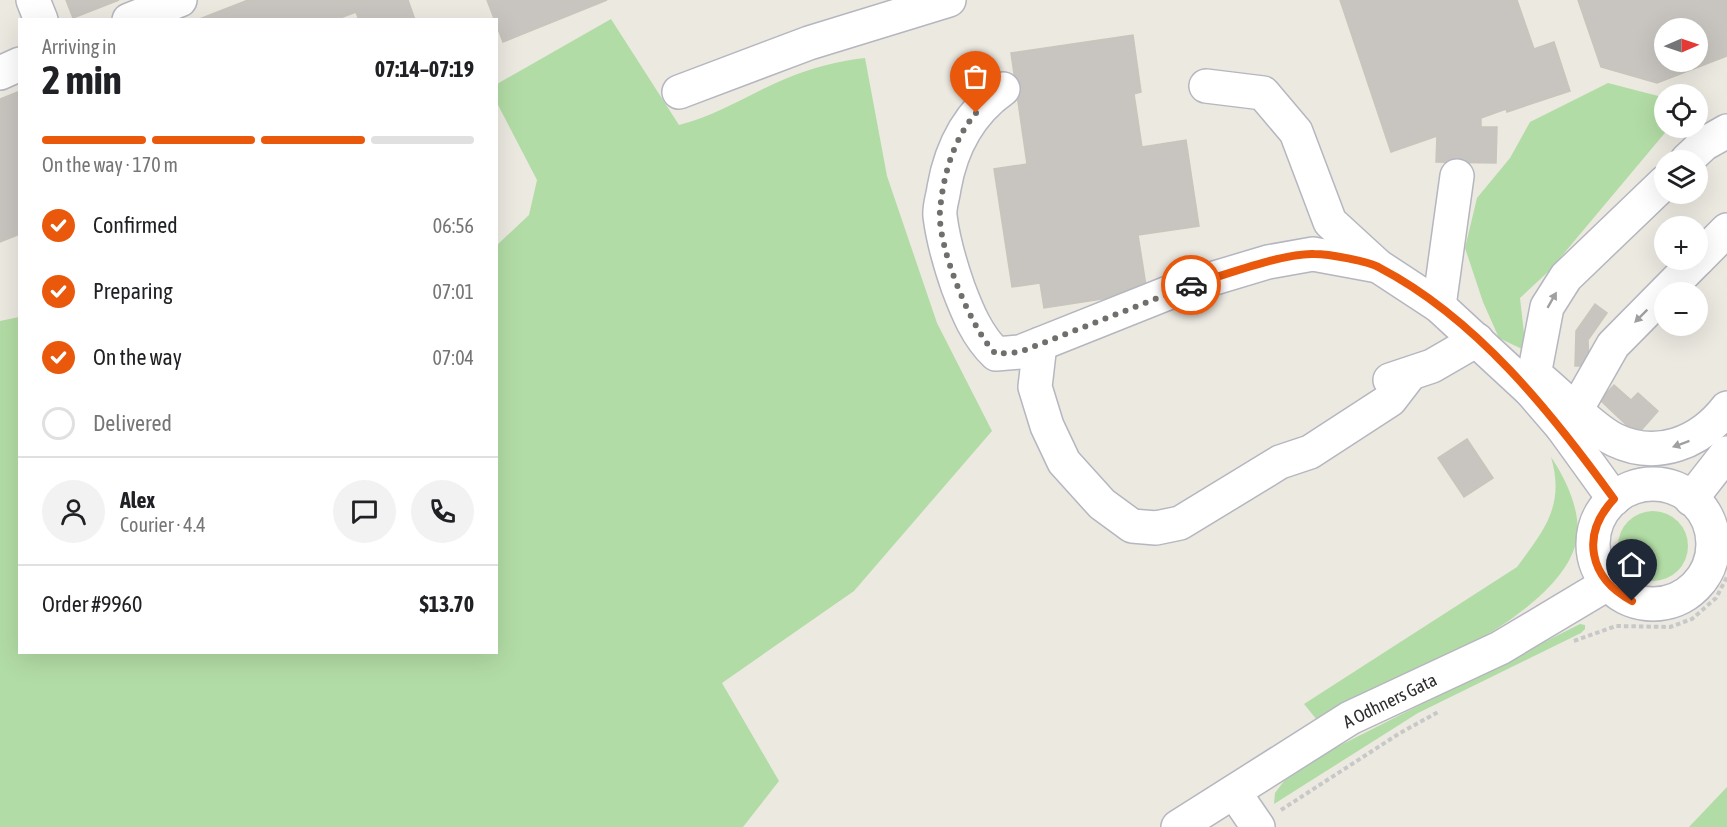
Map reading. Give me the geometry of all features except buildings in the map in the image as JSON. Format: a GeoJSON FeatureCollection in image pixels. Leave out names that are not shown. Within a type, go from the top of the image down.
{"type":"FeatureCollection","features":[{"type":"Feature","properties":{"kind":"street"},"geometry":{"type":"LineString","coordinates":[[33,0],[40,18]]}},
{"type":"Feature","properties":{"kind":"street"},"geometry":{"type":"LineString","coordinates":[[134,18],[180,0]]}},
{"type":"Feature","properties":{"kind":"street"},"geometry":{"type":"LineString","coordinates":[[679,92],[810,43],[949,0]]}},
{"type":"Feature","properties":{"kind":"street"},"geometry":{"type":"LineString","coordinates":[[0,73],[18,65]]}},
{"type":"Feature","properties":{"kind":"street"},"geometry":{"type":"LineString","coordinates":[[1206,86],[1263,93],[1296,132],[1330,222],[1378,266],[1439,306],[1477,340],[1533,383],[1569,418],[1614,499]]}},
{"type":"Feature","properties":{"kind":"street"},"geometry":{"type":"LineString","coordinates":[[1003,89],[987,100],[965,126],[948,165],[940,213],[950,263],[964,303],[983,342],[996,354],[1020,352],[1178,289],[1269,262],[1313,254],[1378,266]]}},
{"type":"Feature","properties":{"kind":"street"},"geometry":{"type":"LineString","coordinates":[[1698,150],[1727,131]]}},
{"type":"Feature","properties":{"kind":"street"},"geometry":{"type":"LineString","coordinates":[[1439,306],[1457,176]]}},
{"type":"Feature","properties":{"kind":"street"},"geometry":{"type":"LineString","coordinates":[[1533,383],[1547,307],[1566,277],[1654,193]]}},
{"type":"Feature","properties":{"kind":"street"},"geometry":{"type":"LineString","coordinates":[[1708,249],[1727,230]]}},
{"type":"Feature","properties":{"kind":"street"},"geometry":{"type":"LineString","coordinates":[[1569,418],[1613,345],[1687,270]]}},
{"type":"Feature","properties":{"kind":"street"},"geometry":{"type":"LineString","coordinates":[[1040,344],[1035,387],[1047,426],[1064,462],[1102,504],[1132,526],[1156,528],[1180,523],[1280,462],[1294,439],[1379,384],[1432,366],[1477,340]]}},
{"type":"Feature","properties":{"kind":"street"},"geometry":{"type":"LineString","coordinates":[[1569,418],[1614,440],[1649,448],[1671,447],[1703,434],[1727,408]]}},
{"type":"Feature","properties":{"kind":"street"},"geometry":{"type":"LineString","coordinates":[[1691,499],[1727,453]]}},
{"type":"Feature","properties":{"kind":"street"},"geometry":{"type":"LineString","coordinates":[[1652,485],[1673,489],[1691,499],[1708,523],[1712,553],[1708,568],[1689,592],[1669,602],[1647,604],[1625,597],[1607,584],[1595,560],[1594,533],[1604,509],[1614,499],[1632,489],[1652,485]]}},
{"type":"Feature","properties":{"kind":"street","name":"A Odhners Gata"},"geometry":{"type":"LineString","coordinates":[[1178,827],[1350,718],[1500,648],[1607,584]]}},
{"type":"Feature","properties":{"kind":"street"},"geometry":{"type":"LineString","coordinates":[[1234,792],[1258,826]]}},
{"type":"Feature","properties":{"kind":"path"},"geometry":{"type":"LineString","coordinates":[[1572,642],[1616,626],[1670,627],[1692,619],[1716,598],[1727,577]]}},
{"type":"Feature","properties":{"kind":"path"},"geometry":{"type":"LineString","coordinates":[[1258,826],[1400,734],[1441,711]]}},
{"type":"Feature","properties":{"kind":"green space"},"geometry":{"type":"Polygon","coordinates":[[[611,19],[679,125],[707,116],[785,79],[835,63],[865,58],[887,176],[937,323],[992,431],[854,591],[722,683],[779,781],[743,827],[0,827],[0,321],[18,317],[18,654],[498,654],[498,244],[529,215],[537,180],[498,105],[498,83],[611,19]]]}},
{"type":"Feature","properties":{"kind":"green space"},"geometry":{"type":"Polygon","coordinates":[[[1608,83],[1654,95],[1654,138],[1661,138],[1550,270],[1520,298],[1526,351],[1499,338],[1483,302],[1465,248],[1477,198],[1510,158],[1530,122],[1608,83]]]}},
{"type":"Feature","properties":{"kind":"green space"},"geometry":{"type":"Polygon","coordinates":[[[1551,457],[1571,496],[1578,528],[1577,538],[1565,567],[1540,596],[1506,622],[1467,647],[1317,720],[1304,704],[1517,567],[1536,541],[1550,516],[1556,489],[1551,457]]]}},
{"type":"Feature","properties":{"kind":"green space"},"geometry":{"type":"Polygon","coordinates":[[[1653,511],[1672,517],[1682,527],[1688,546],[1682,565],[1672,575],[1653,581],[1634,575],[1624,565],[1618,546],[1624,527],[1634,517],[1653,511]]]}},
{"type":"Feature","properties":{"kind":"green space"},"geometry":{"type":"Polygon","coordinates":[[[1580,624],[1585,625],[1581,633],[1418,713],[1274,804],[1275,793],[1284,781],[1331,750],[1580,624]]]}},
{"type":"Feature","properties":{"kind":"green space"},"geometry":{"type":"Polygon","coordinates":[[[1727,787],[1727,827],[1689,827],[1727,787]]]}},
{"type":"Feature","properties":{"kind":"way so far"},"geometry":{"type":"LineString","coordinates":[[976,113],[965,126],[948,165],[940,213],[950,263],[964,303],[983,342],[996,354],[1020,352],[1191,285]]}},
{"type":"Feature","properties":{"kind":"route"},"geometry":{"type":"LineString","coordinates":[[1191,285],[1269,262],[1313,254],[1378,266],[1439,306],[1531,391],[1562,427],[1614,499],[1604,509],[1598,520],[1594,533],[1595,560],[1607,584],[1632,601]]}}]}
